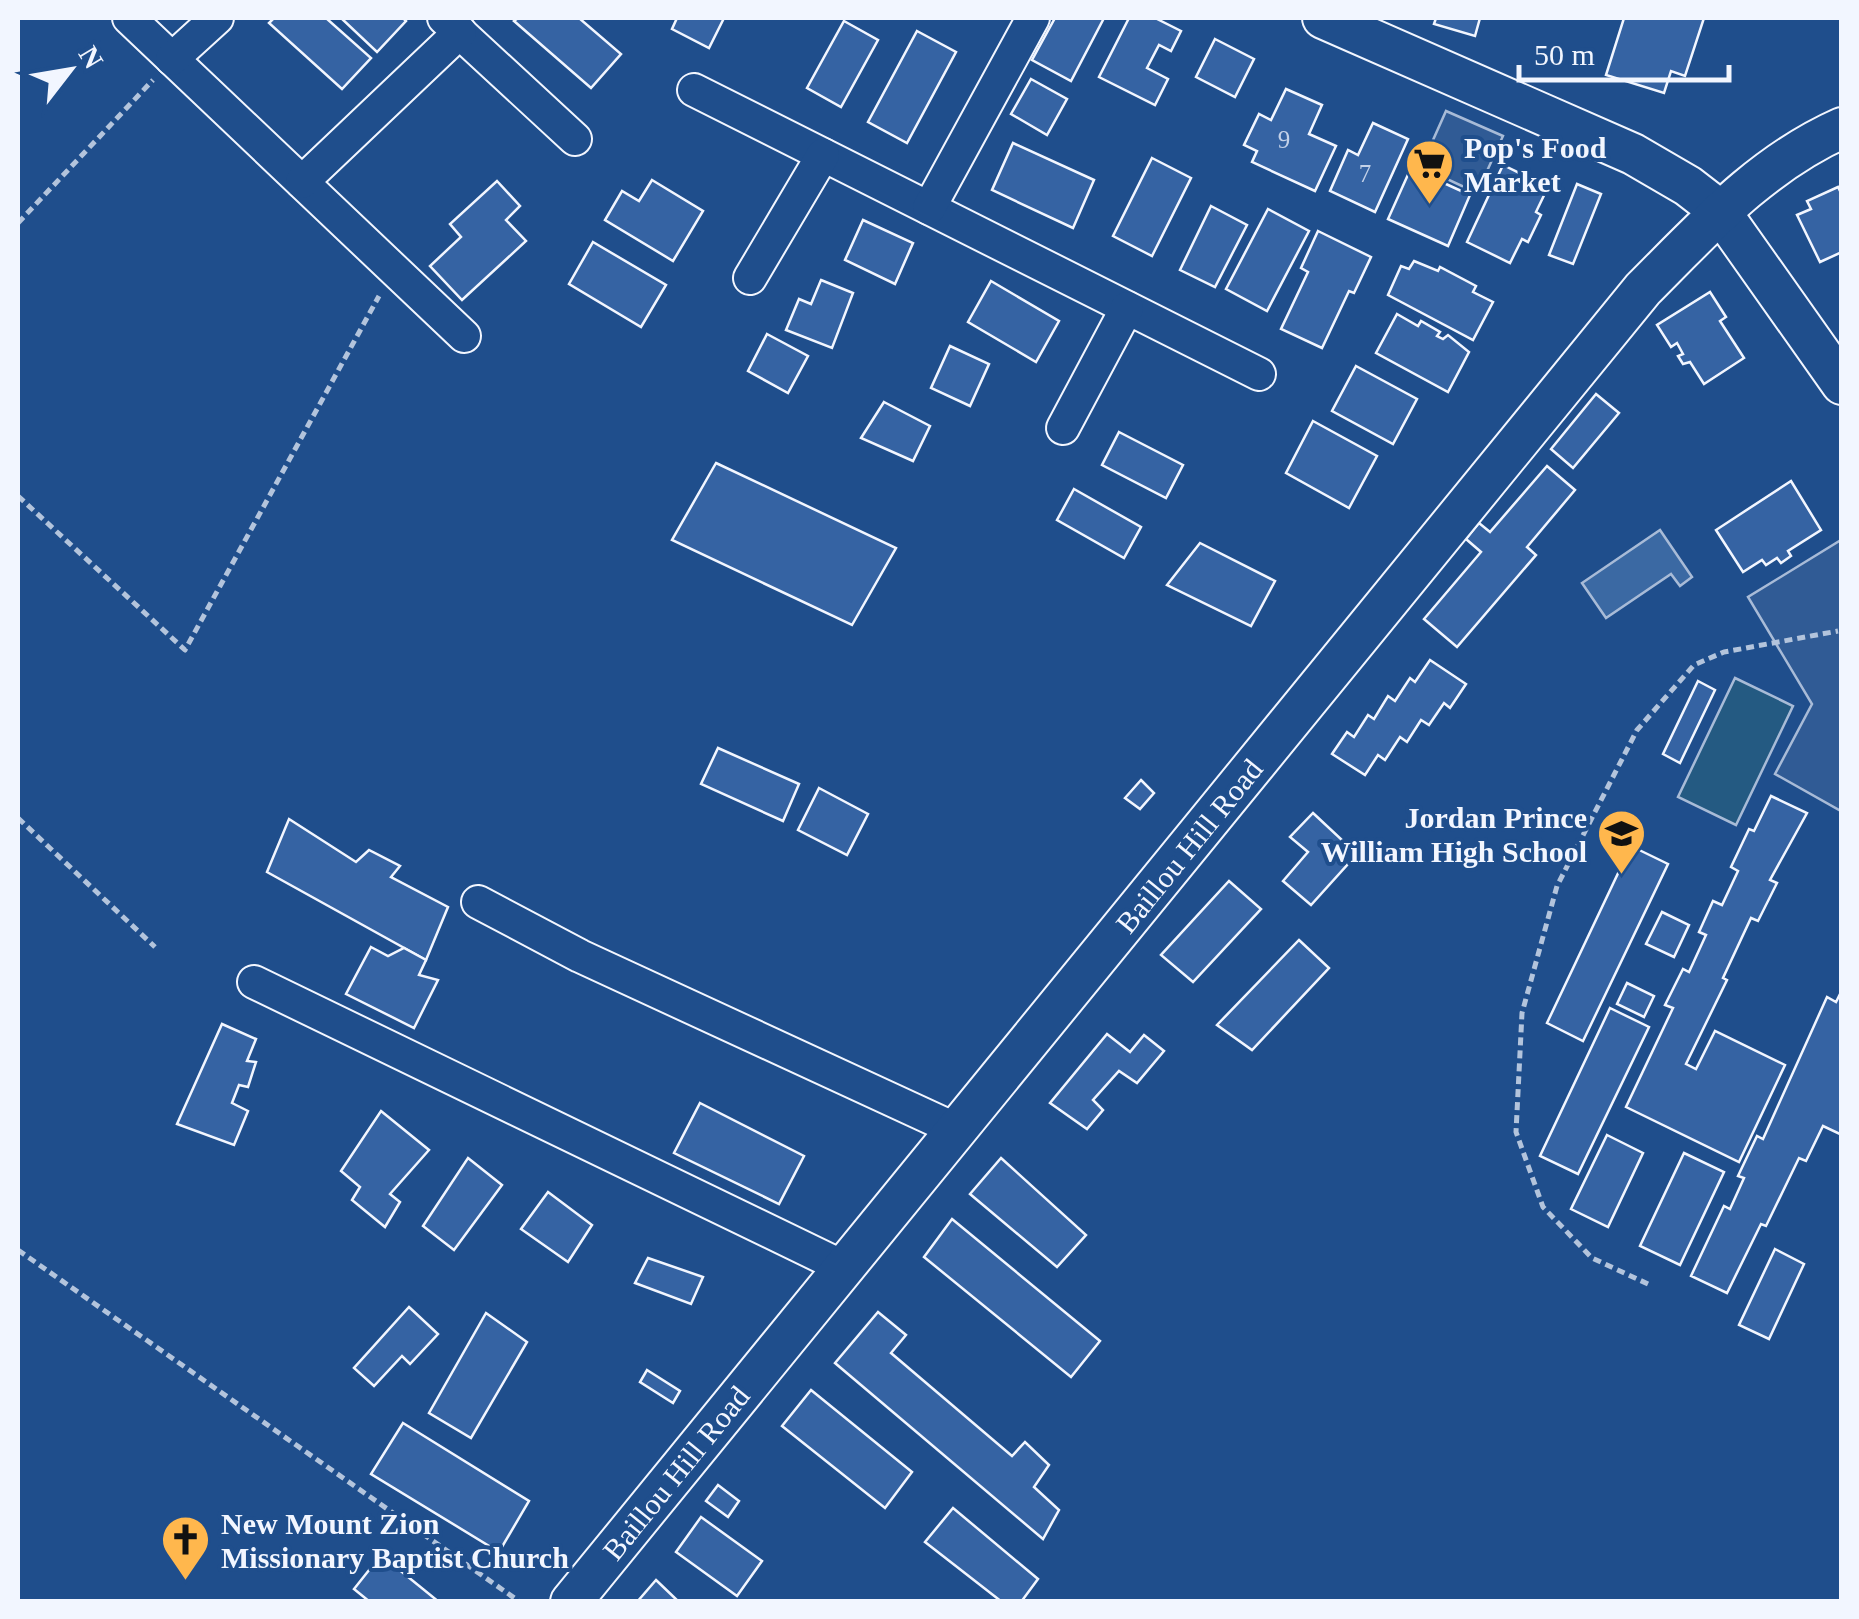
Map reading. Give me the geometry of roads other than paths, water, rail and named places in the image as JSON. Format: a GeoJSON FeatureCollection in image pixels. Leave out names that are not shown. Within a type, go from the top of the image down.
{"type":"FeatureCollection","features":[{"type":"Feature","properties":{"kind":"main road"},"geometry":{"type":"LineString","coordinates":[[1324,18],[1634,154],[1688,186],[1719,210],[1842,384]]}},
{"type":"Feature","properties":{"kind":"main road","name":"Baillou Hill Road"},"geometry":{"type":"LineString","coordinates":[[571,1602],[1643,290],[1719,210],[1786,158],[1842,128]]}},
{"type":"Feature","properties":{"kind":"street"},"geometry":{"type":"LineString","coordinates":[[129,18],[464,336]]}},
{"type":"Feature","properties":{"kind":"street"},"geometry":{"type":"LineString","coordinates":[[172,59],[217,18]]}},
{"type":"Feature","properties":{"kind":"street"},"geometry":{"type":"LineString","coordinates":[[929,208],[1033,18]]}},
{"type":"Feature","properties":{"kind":"street"},"geometry":{"type":"LineString","coordinates":[[302,182],[452,25],[575,139]]}},
{"type":"Feature","properties":{"kind":"street"},"geometry":{"type":"LineString","coordinates":[[694,90],[1259,374]]}},
{"type":"Feature","properties":{"kind":"street"},"geometry":{"type":"LineString","coordinates":[[750,278],[823,154]]}},
{"type":"Feature","properties":{"kind":"street"},"geometry":{"type":"LineString","coordinates":[[1063,428],[1127,308]]}},
{"type":"Feature","properties":{"kind":"street"},"geometry":{"type":"LineString","coordinates":[[478,902],[580,956],[957,1130]]}},
{"type":"Feature","properties":{"kind":"street"},"geometry":{"type":"LineString","coordinates":[[254,982],[845,1268]]}},
{"type":"Feature","properties":{"kind":"place","name":"Pop's Food Market"},"geometry":{"type":"Point","coordinates":[1429,206]}},
{"type":"Feature","properties":{"kind":"place","name":"Jordan Prince William High School"},"geometry":{"type":"Point","coordinates":[1622,876]}},
{"type":"Feature","properties":{"kind":"place","name":"New Mount Zion Missionary Baptist Church"},"geometry":{"type":"Point","coordinates":[186,1582]}}]}
